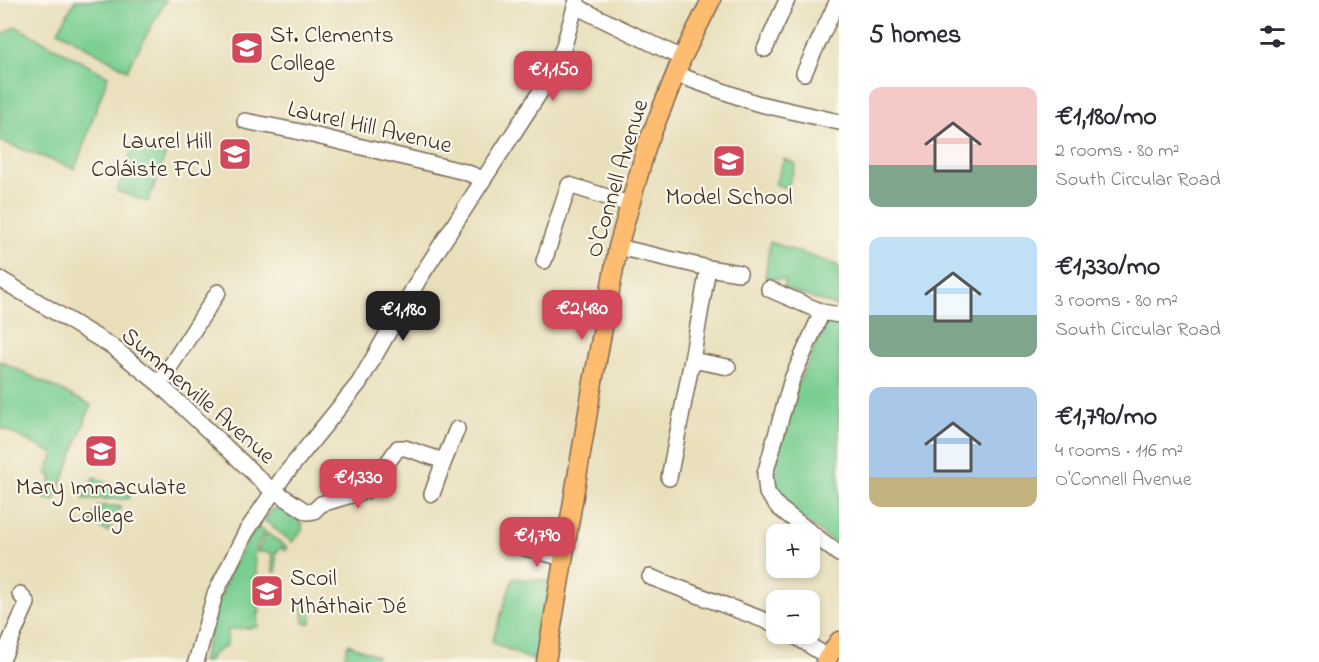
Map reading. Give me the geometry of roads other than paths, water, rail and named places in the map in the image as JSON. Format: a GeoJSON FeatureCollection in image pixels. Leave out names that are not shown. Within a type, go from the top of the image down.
{"type":"FeatureCollection","features":[{"type":"Feature","properties":{"kind":"main road","name":"O'Connell Avenue"},"geometry":{"type":"LineString","coordinates":[[546,662],[604,315],[618,247],[647,145],[679,66],[711,0]]}},
{"type":"Feature","properties":{"kind":"main road"},"geometry":{"type":"LineString","coordinates":[[826,659],[839,641]]}},
{"type":"Feature","properties":{"kind":"street"},"geometry":{"type":"LineString","coordinates":[[765,49],[787,0]]}},
{"type":"Feature","properties":{"kind":"street"},"geometry":{"type":"LineString","coordinates":[[804,73],[838,0]]}},
{"type":"Feature","properties":{"kind":"street"},"geometry":{"type":"LineString","coordinates":[[577,2],[585,11],[679,66],[756,103],[839,122]]}},
{"type":"Feature","properties":{"kind":"street"},"geometry":{"type":"LineString","coordinates":[[196,662],[215,594],[246,532],[274,491],[359,383],[419,279],[544,86],[563,49],[577,2]]}},
{"type":"Feature","properties":{"kind":"street","name":"Laurel Hill Avenue"},"geometry":{"type":"LineString","coordinates":[[245,121],[296,131],[483,178]]}},
{"type":"Feature","properties":{"kind":"street"},"geometry":{"type":"LineString","coordinates":[[544,261],[569,185],[629,204]]}},
{"type":"Feature","properties":{"kind":"street"},"geometry":{"type":"LineString","coordinates":[[618,247],[739,273]]}},
{"type":"Feature","properties":{"kind":"street"},"geometry":{"type":"LineString","coordinates":[[669,478],[708,268]]}},
{"type":"Feature","properties":{"kind":"street","name":"Summerville Avenue"},"geometry":{"type":"LineString","coordinates":[[0,279],[105,341],[159,384],[274,491],[307,512],[314,511],[321,504],[368,490],[398,448],[405,448],[444,461]]}},
{"type":"Feature","properties":{"kind":"street"},"geometry":{"type":"LineString","coordinates":[[769,289],[822,312],[839,315]]}},
{"type":"Feature","properties":{"kind":"street"},"geometry":{"type":"LineString","coordinates":[[159,384],[218,292]]}},
{"type":"Feature","properties":{"kind":"street"},"geometry":{"type":"LineString","coordinates":[[822,312],[792,379],[765,474],[767,493],[779,508],[839,554]]}},
{"type":"Feature","properties":{"kind":"street"},"geometry":{"type":"LineString","coordinates":[[692,360],[728,367]]}},
{"type":"Feature","properties":{"kind":"street"},"geometry":{"type":"LineString","coordinates":[[432,494],[457,429]]}},
{"type":"Feature","properties":{"kind":"street"},"geometry":{"type":"LineString","coordinates":[[518,546],[563,558]]}},
{"type":"Feature","properties":{"kind":"street"},"geometry":{"type":"LineString","coordinates":[[650,577],[766,622]]}},
{"type":"Feature","properties":{"kind":"street"},"geometry":{"type":"LineString","coordinates":[[1,662],[27,603],[20,594]]}},
{"type":"Feature","properties":{"kind":"street"},"geometry":{"type":"LineString","coordinates":[[805,644],[826,659]]}},
{"type":"Feature","properties":{"kind":"place","name":"St. Clements College"},"geometry":{"type":"Point","coordinates":[247,48]}},
{"type":"Feature","properties":{"kind":"place","name":"Laurel Hill Coláiste FCJ"},"geometry":{"type":"Point","coordinates":[235,154]}},
{"type":"Feature","properties":{"kind":"place","name":"Model School"},"geometry":{"type":"Point","coordinates":[729,161]}},
{"type":"Feature","properties":{"kind":"place","name":"Mary Immaculate College"},"geometry":{"type":"Point","coordinates":[101,451]}},
{"type":"Feature","properties":{"kind":"place","name":"Scoil Mháthair Dé"},"geometry":{"type":"Point","coordinates":[267,591]}}]}
